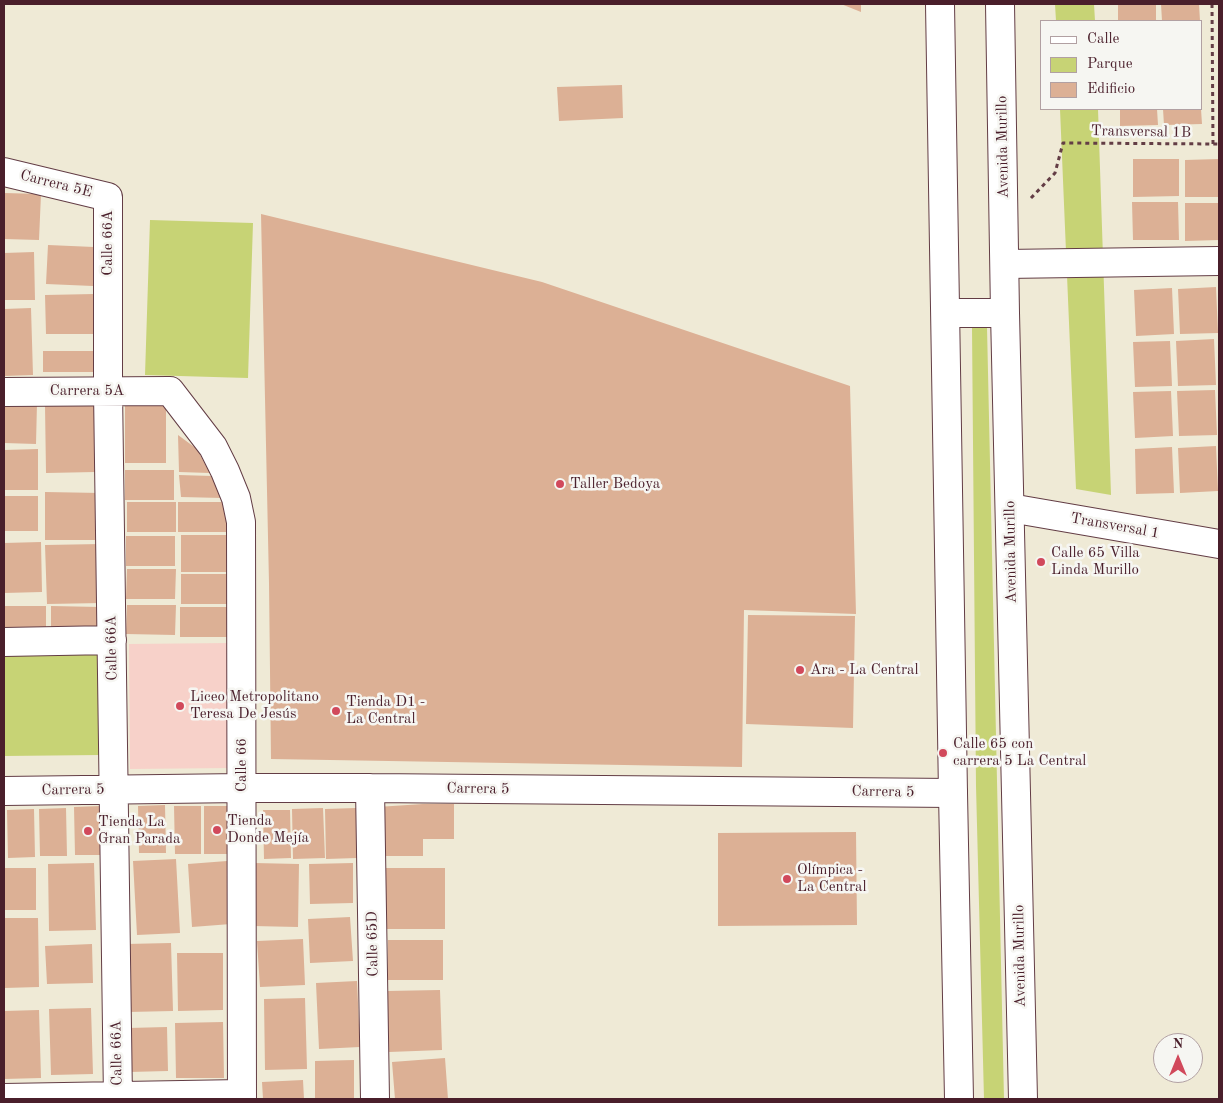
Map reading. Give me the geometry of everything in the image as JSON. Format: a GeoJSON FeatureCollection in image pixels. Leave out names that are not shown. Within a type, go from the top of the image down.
{"type":"FeatureCollection","features":[{"type":"Feature","properties":{"kind":"street"},"geometry":{"type":"LineString","coordinates":[[940,4],[959,1099]]}},
{"type":"Feature","properties":{"kind":"street","name":"Avenida Murillo"},"geometry":{"type":"LineString","coordinates":[[1000,4],[1024,1099]]}},
{"type":"Feature","properties":{"kind":"street","name":"Carrera 5E"},"geometry":{"type":"LineString","coordinates":[[4,172],[108,197]]}},
{"type":"Feature","properties":{"kind":"street","name":"Calle 66A"},"geometry":{"type":"LineString","coordinates":[[108,197],[108,390],[118,1098]]}},
{"type":"Feature","properties":{"kind":"street"},"geometry":{"type":"LineString","coordinates":[[1005,264],[1219,261]]}},
{"type":"Feature","properties":{"kind":"street"},"geometry":{"type":"LineString","coordinates":[[946,314],[1006,312]]}},
{"type":"Feature","properties":{"kind":"street","name":"Carrera 5A"},"geometry":{"type":"LineString","coordinates":[[4,392],[170,390]]}},
{"type":"Feature","properties":{"kind":"street","name":"Calle 66"},"geometry":{"type":"LineString","coordinates":[[170,390],[213,447],[236,498],[242,522],[242,1097]]}},
{"type":"Feature","properties":{"kind":"street","name":"Transversal 1"},"geometry":{"type":"LineString","coordinates":[[1010,508],[1219,544]]}},
{"type":"Feature","properties":{"kind":"street"},"geometry":{"type":"LineString","coordinates":[[4,642],[112,640]]}},
{"type":"Feature","properties":{"kind":"street","name":"Carrera 5"},"geometry":{"type":"LineString","coordinates":[[4,791],[370,788],[953,793]]}},
{"type":"Feature","properties":{"kind":"street","name":"Calle 65D"},"geometry":{"type":"LineString","coordinates":[[370,788],[375,1099]]}},
{"type":"Feature","properties":{"kind":"street"},"geometry":{"type":"LineString","coordinates":[[4,1098],[242,1097]]}},
{"type":"Feature","properties":{"kind":"path"},"geometry":{"type":"LineString","coordinates":[[1212,4],[1214,144]]}},
{"type":"Feature","properties":{"kind":"path","name":"Transversal 1B"},"geometry":{"type":"LineString","coordinates":[[1004,201],[1032,198],[1055,174],[1063,143],[1219,144]]}},
{"type":"Feature","properties":{"kind":"shaded area","name":"Liceo Metropolitano Teresa De Jesús"},"geometry":{"type":"Polygon","coordinates":[[[229,643],[230,768],[130,769],[129,644],[229,643]]]}},
{"type":"Feature","properties":{"kind":"green space"},"geometry":{"type":"Polygon","coordinates":[[[1055,4],[1094,4],[1095,20],[1056,20],[1055,4]]]}},
{"type":"Feature","properties":{"kind":"green space"},"geometry":{"type":"Polygon","coordinates":[[[1060,110],[1098,110],[1111,495],[1076,489],[1060,110]]]}},
{"type":"Feature","properties":{"kind":"green space"},"geometry":{"type":"Polygon","coordinates":[[[150,220],[253,223],[248,378],[145,375],[150,220]]]}},
{"type":"Feature","properties":{"kind":"green space"},"geometry":{"type":"Polygon","coordinates":[[[987,327],[1004,1099],[984,1099],[976,786],[972,328],[987,327]]]}},
{"type":"Feature","properties":{"kind":"green space"},"geometry":{"type":"Polygon","coordinates":[[[100,651],[100,755],[4,756],[4,652],[100,651]]]}},
{"type":"Feature","properties":{"kind":"building"},"geometry":{"type":"Polygon","coordinates":[[[841,4],[861,4],[861,12],[841,4]]]}},
{"type":"Feature","properties":{"kind":"building"},"geometry":{"type":"Polygon","coordinates":[[[1118,4],[1156,4],[1156,20],[1118,20],[1118,4]]]}},
{"type":"Feature","properties":{"kind":"building"},"geometry":{"type":"Polygon","coordinates":[[[1161,4],[1199,4],[1200,20],[1162,20],[1161,4]]]}},
{"type":"Feature","properties":{"kind":"building"},"geometry":{"type":"Polygon","coordinates":[[[622,85],[623,118],[559,121],[557,87],[622,85]]]}},
{"type":"Feature","properties":{"kind":"building"},"geometry":{"type":"Polygon","coordinates":[[[1120,110],[1157,110],[1158,125],[1120,126],[1120,110]]]}},
{"type":"Feature","properties":{"kind":"building"},"geometry":{"type":"Polygon","coordinates":[[[1163,110],[1201,110],[1202,124],[1164,125],[1163,110]]]}},
{"type":"Feature","properties":{"kind":"building"},"geometry":{"type":"Polygon","coordinates":[[[1133,159],[1179,159],[1179,196],[1133,197],[1133,159]]]}},
{"type":"Feature","properties":{"kind":"building"},"geometry":{"type":"Polygon","coordinates":[[[1219,159],[1219,197],[1185,197],[1185,160],[1219,159]]]}},
{"type":"Feature","properties":{"kind":"building"},"geometry":{"type":"Polygon","coordinates":[[[4,193],[41,194],[39,240],[4,239],[4,193]]]}},
{"type":"Feature","properties":{"kind":"building"},"geometry":{"type":"Polygon","coordinates":[[[1132,202],[1178,202],[1179,240],[1133,240],[1132,202]]]}},
{"type":"Feature","properties":{"kind":"building"},"geometry":{"type":"Polygon","coordinates":[[[1185,203],[1219,203],[1219,240],[1185,241],[1185,203]]]}},
{"type":"Feature","properties":{"kind":"building","name":"Taller Bedoya"},"geometry":{"type":"Polygon","coordinates":[[[261,214],[542,282],[850,386],[856,614],[744,610],[742,767],[271,759],[261,214]]]}},
{"type":"Feature","properties":{"kind":"building"},"geometry":{"type":"Polygon","coordinates":[[[48,245],[94,247],[93,286],[46,284],[48,245]]]}},
{"type":"Feature","properties":{"kind":"building"},"geometry":{"type":"Polygon","coordinates":[[[34,252],[35,300],[4,300],[4,253],[34,252]]]}},
{"type":"Feature","properties":{"kind":"building"},"geometry":{"type":"Polygon","coordinates":[[[1216,287],[1218,333],[1180,334],[1178,289],[1216,287]]]}},
{"type":"Feature","properties":{"kind":"building"},"geometry":{"type":"Polygon","coordinates":[[[1172,288],[1174,334],[1136,336],[1134,290],[1172,288]]]}},
{"type":"Feature","properties":{"kind":"building"},"geometry":{"type":"Polygon","coordinates":[[[94,294],[94,334],[46,334],[45,295],[94,294]]]}},
{"type":"Feature","properties":{"kind":"building"},"geometry":{"type":"Polygon","coordinates":[[[31,308],[33,375],[4,376],[4,309],[31,308]]]}},
{"type":"Feature","properties":{"kind":"building"},"geometry":{"type":"Polygon","coordinates":[[[1214,339],[1216,385],[1178,386],[1176,341],[1214,339]]]}},
{"type":"Feature","properties":{"kind":"building"},"geometry":{"type":"Polygon","coordinates":[[[1170,341],[1172,386],[1135,387],[1133,342],[1170,341]]]}},
{"type":"Feature","properties":{"kind":"building"},"geometry":{"type":"Polygon","coordinates":[[[43,351],[96,351],[96,372],[43,372],[43,351]]]}},
{"type":"Feature","properties":{"kind":"building"},"geometry":{"type":"Polygon","coordinates":[[[1215,390],[1217,435],[1179,436],[1177,391],[1215,390]]]}},
{"type":"Feature","properties":{"kind":"building"},"geometry":{"type":"Polygon","coordinates":[[[1171,391],[1173,436],[1135,438],[1133,392],[1171,391]]]}},
{"type":"Feature","properties":{"kind":"building"},"geometry":{"type":"Polygon","coordinates":[[[4,402],[37,403],[36,444],[4,443],[4,402]]]}},
{"type":"Feature","properties":{"kind":"building"},"geometry":{"type":"Polygon","coordinates":[[[94,405],[95,472],[46,473],[45,406],[94,405]]]}},
{"type":"Feature","properties":{"kind":"building"},"geometry":{"type":"Polygon","coordinates":[[[125,405],[166,405],[166,463],[125,463],[125,405]]]}},
{"type":"Feature","properties":{"kind":"building"},"geometry":{"type":"Polygon","coordinates":[[[178,435],[197,449],[210,473],[179,472],[178,435]]]}},
{"type":"Feature","properties":{"kind":"building"},"geometry":{"type":"Polygon","coordinates":[[[1216,446],[1218,491],[1180,493],[1178,448],[1216,446]]]}},
{"type":"Feature","properties":{"kind":"building"},"geometry":{"type":"Polygon","coordinates":[[[1172,447],[1174,493],[1136,494],[1135,449],[1172,447]]]}},
{"type":"Feature","properties":{"kind":"building"},"geometry":{"type":"Polygon","coordinates":[[[38,449],[38,490],[4,490],[4,450],[38,449]]]}},
{"type":"Feature","properties":{"kind":"building"},"geometry":{"type":"Polygon","coordinates":[[[125,470],[174,470],[174,500],[125,500],[125,470]]]}},
{"type":"Feature","properties":{"kind":"building"},"geometry":{"type":"Polygon","coordinates":[[[179,475],[212,476],[222,498],[181,497],[179,475]]]}},
{"type":"Feature","properties":{"kind":"building"},"geometry":{"type":"Polygon","coordinates":[[[45,492],[101,493],[101,540],[45,540],[45,492]]]}},
{"type":"Feature","properties":{"kind":"building"},"geometry":{"type":"Polygon","coordinates":[[[4,496],[38,496],[38,531],[4,531],[4,496]]]}},
{"type":"Feature","properties":{"kind":"building"},"geometry":{"type":"Polygon","coordinates":[[[127,502],[176,502],[176,532],[127,532],[127,502]]]}},
{"type":"Feature","properties":{"kind":"building"},"geometry":{"type":"Polygon","coordinates":[[[178,502],[227,502],[227,532],[178,532],[178,502]]]}},
{"type":"Feature","properties":{"kind":"building"},"geometry":{"type":"Polygon","coordinates":[[[181,535],[227,535],[227,572],[181,572],[181,535]]]}},
{"type":"Feature","properties":{"kind":"building"},"geometry":{"type":"Polygon","coordinates":[[[126,536],[175,536],[175,566],[126,566],[126,536]]]}},
{"type":"Feature","properties":{"kind":"building"},"geometry":{"type":"Polygon","coordinates":[[[41,542],[42,592],[4,593],[4,543],[41,542]]]}},
{"type":"Feature","properties":{"kind":"building"},"geometry":{"type":"Polygon","coordinates":[[[101,544],[102,603],[47,604],[45,545],[101,544]]]}},
{"type":"Feature","properties":{"kind":"building"},"geometry":{"type":"Polygon","coordinates":[[[127,569],[176,569],[175,599],[126,599],[127,569]]]}},
{"type":"Feature","properties":{"kind":"building"},"geometry":{"type":"Polygon","coordinates":[[[181,574],[230,574],[230,604],[181,604],[181,574]]]}},
{"type":"Feature","properties":{"kind":"building"},"geometry":{"type":"Polygon","coordinates":[[[127,605],[176,605],[175,635],[126,634],[127,605]]]}},
{"type":"Feature","properties":{"kind":"building"},"geometry":{"type":"Polygon","coordinates":[[[4,606],[46,606],[46,636],[4,636],[4,606]]]}},
{"type":"Feature","properties":{"kind":"building"},"geometry":{"type":"Polygon","coordinates":[[[51,606],[100,607],[100,637],[51,637],[51,606]]]}},
{"type":"Feature","properties":{"kind":"building"},"geometry":{"type":"Polygon","coordinates":[[[180,607],[229,607],[229,637],[180,637],[180,607]]]}},
{"type":"Feature","properties":{"kind":"building","name":"Ara - La Central"},"geometry":{"type":"Polygon","coordinates":[[[748,615],[855,616],[853,728],[746,724],[748,615]]]}},
{"type":"Feature","properties":{"kind":"building"},"geometry":{"type":"Polygon","coordinates":[[[454,804],[454,839],[423,839],[423,856],[376,856],[377,807],[454,804]]]}},
{"type":"Feature","properties":{"kind":"building"},"geometry":{"type":"Polygon","coordinates":[[[165,805],[166,853],[139,853],[138,806],[165,805]]]}},
{"type":"Feature","properties":{"kind":"building","name":"Tienda La Gran Parada"},"geometry":{"type":"Polygon","coordinates":[[[101,806],[102,855],[75,855],[74,807],[101,806]]]}},
{"type":"Feature","properties":{"kind":"building"},"geometry":{"type":"Polygon","coordinates":[[[174,806],[201,806],[201,854],[175,854],[174,806]]]}},
{"type":"Feature","properties":{"kind":"building","name":"Tienda Donde Mejía"},"geometry":{"type":"Polygon","coordinates":[[[204,806],[230,806],[231,854],[204,854],[204,806]]]}},
{"type":"Feature","properties":{"kind":"building"},"geometry":{"type":"Polygon","coordinates":[[[66,808],[67,856],[40,856],[39,809],[66,808]]]}},
{"type":"Feature","properties":{"kind":"building"},"geometry":{"type":"Polygon","coordinates":[[[323,808],[325,858],[293,859],[292,809],[323,808]]]}},
{"type":"Feature","properties":{"kind":"building"},"geometry":{"type":"Polygon","coordinates":[[[356,808],[357,858],[326,859],[325,809],[356,808]]]}},
{"type":"Feature","properties":{"kind":"building"},"geometry":{"type":"Polygon","coordinates":[[[34,809],[35,857],[8,858],[7,810],[34,809]]]}},
{"type":"Feature","properties":{"kind":"building"},"geometry":{"type":"Polygon","coordinates":[[[263,810],[290,810],[291,858],[264,859],[263,810]]]}},
{"type":"Feature","properties":{"kind":"building","name":"Olímpica - La Central"},"geometry":{"type":"Polygon","coordinates":[[[856,832],[857,925],[718,926],[718,833],[856,832]]]}},
{"type":"Feature","properties":{"kind":"building"},"geometry":{"type":"Polygon","coordinates":[[[176,859],[180,933],[137,935],[133,861],[176,859]]]}},
{"type":"Feature","properties":{"kind":"building"},"geometry":{"type":"Polygon","coordinates":[[[227,861],[231,924],[192,927],[188,864],[227,861]]]}},
{"type":"Feature","properties":{"kind":"building"},"geometry":{"type":"Polygon","coordinates":[[[94,863],[96,930],[49,931],[48,864],[94,863]]]}},
{"type":"Feature","properties":{"kind":"building"},"geometry":{"type":"Polygon","coordinates":[[[254,863],[299,864],[298,927],[253,926],[254,863]]]}},
{"type":"Feature","properties":{"kind":"building"},"geometry":{"type":"Polygon","coordinates":[[[353,863],[353,903],[310,904],[309,864],[353,863]]]}},
{"type":"Feature","properties":{"kind":"building"},"geometry":{"type":"Polygon","coordinates":[[[4,868],[36,868],[36,910],[4,910],[4,868]]]}},
{"type":"Feature","properties":{"kind":"building"},"geometry":{"type":"Polygon","coordinates":[[[382,868],[445,868],[445,929],[382,929],[382,868]]]}},
{"type":"Feature","properties":{"kind":"building"},"geometry":{"type":"Polygon","coordinates":[[[350,917],[353,961],[310,963],[308,919],[350,917]]]}},
{"type":"Feature","properties":{"kind":"building"},"geometry":{"type":"Polygon","coordinates":[[[4,918],[38,918],[39,987],[4,988],[4,918]]]}},
{"type":"Feature","properties":{"kind":"building"},"geometry":{"type":"Polygon","coordinates":[[[303,939],[305,985],[260,987],[257,941],[303,939]]]}},
{"type":"Feature","properties":{"kind":"building"},"geometry":{"type":"Polygon","coordinates":[[[388,940],[443,940],[443,980],[388,980],[388,940]]]}},
{"type":"Feature","properties":{"kind":"building"},"geometry":{"type":"Polygon","coordinates":[[[171,943],[173,1011],[128,1012],[126,944],[171,943]]]}},
{"type":"Feature","properties":{"kind":"building"},"geometry":{"type":"Polygon","coordinates":[[[92,944],[93,983],[47,984],[45,946],[92,944]]]}},
{"type":"Feature","properties":{"kind":"building"},"geometry":{"type":"Polygon","coordinates":[[[177,953],[223,953],[223,1010],[178,1011],[177,953]]]}},
{"type":"Feature","properties":{"kind":"building"},"geometry":{"type":"Polygon","coordinates":[[[357,981],[360,1047],[319,1049],[316,983],[357,981]]]}},
{"type":"Feature","properties":{"kind":"building"},"geometry":{"type":"Polygon","coordinates":[[[440,990],[442,1050],[389,1052],[387,991],[440,990]]]}},
{"type":"Feature","properties":{"kind":"building"},"geometry":{"type":"Polygon","coordinates":[[[305,998],[307,1069],[265,1070],[264,999],[305,998]]]}},
{"type":"Feature","properties":{"kind":"building"},"geometry":{"type":"Polygon","coordinates":[[[91,1008],[93,1074],[51,1075],[49,1009],[91,1008]]]}},
{"type":"Feature","properties":{"kind":"building"},"geometry":{"type":"Polygon","coordinates":[[[39,1010],[41,1078],[4,1079],[4,1011],[39,1010]]]}},
{"type":"Feature","properties":{"kind":"building"},"geometry":{"type":"Polygon","coordinates":[[[223,1022],[224,1078],[176,1078],[175,1023],[223,1022]]]}},
{"type":"Feature","properties":{"kind":"building"},"geometry":{"type":"Polygon","coordinates":[[[167,1027],[168,1071],[129,1072],[128,1028],[167,1027]]]}},
{"type":"Feature","properties":{"kind":"building"},"geometry":{"type":"Polygon","coordinates":[[[445,1058],[448,1099],[395,1099],[392,1062],[445,1058]]]}},
{"type":"Feature","properties":{"kind":"building"},"geometry":{"type":"Polygon","coordinates":[[[354,1060],[354,1099],[315,1099],[315,1061],[354,1060]]]}},
{"type":"Feature","properties":{"kind":"building"},"geometry":{"type":"Polygon","coordinates":[[[303,1080],[304,1099],[263,1099],[262,1082],[303,1080]]]}},
{"type":"Feature","properties":{"kind":"place","name":"Taller Bedoya"},"geometry":{"type":"Point","coordinates":[560,484]}},
{"type":"Feature","properties":{"kind":"place","name":"Calle 65 Villa Linda Murillo"},"geometry":{"type":"Point","coordinates":[1041,562]}},
{"type":"Feature","properties":{"kind":"place","name":"Ara - La Central"},"geometry":{"type":"Point","coordinates":[800,670]}},
{"type":"Feature","properties":{"kind":"place","name":"Liceo Metropolitano Teresa De Jesús"},"geometry":{"type":"Point","coordinates":[180,706]}},
{"type":"Feature","properties":{"kind":"place","name":"Tienda D1 - La Central"},"geometry":{"type":"Point","coordinates":[336,711]}},
{"type":"Feature","properties":{"kind":"place","name":"Calle 65 con carrera 5 La Central"},"geometry":{"type":"Point","coordinates":[943,753]}},
{"type":"Feature","properties":{"kind":"place","name":"Tienda Donde Mejía"},"geometry":{"type":"Point","coordinates":[217,830]}},
{"type":"Feature","properties":{"kind":"place","name":"Tienda La Gran Parada"},"geometry":{"type":"Point","coordinates":[88,831]}},
{"type":"Feature","properties":{"kind":"place","name":"Olímpica - La Central"},"geometry":{"type":"Point","coordinates":[787,879]}}]}
